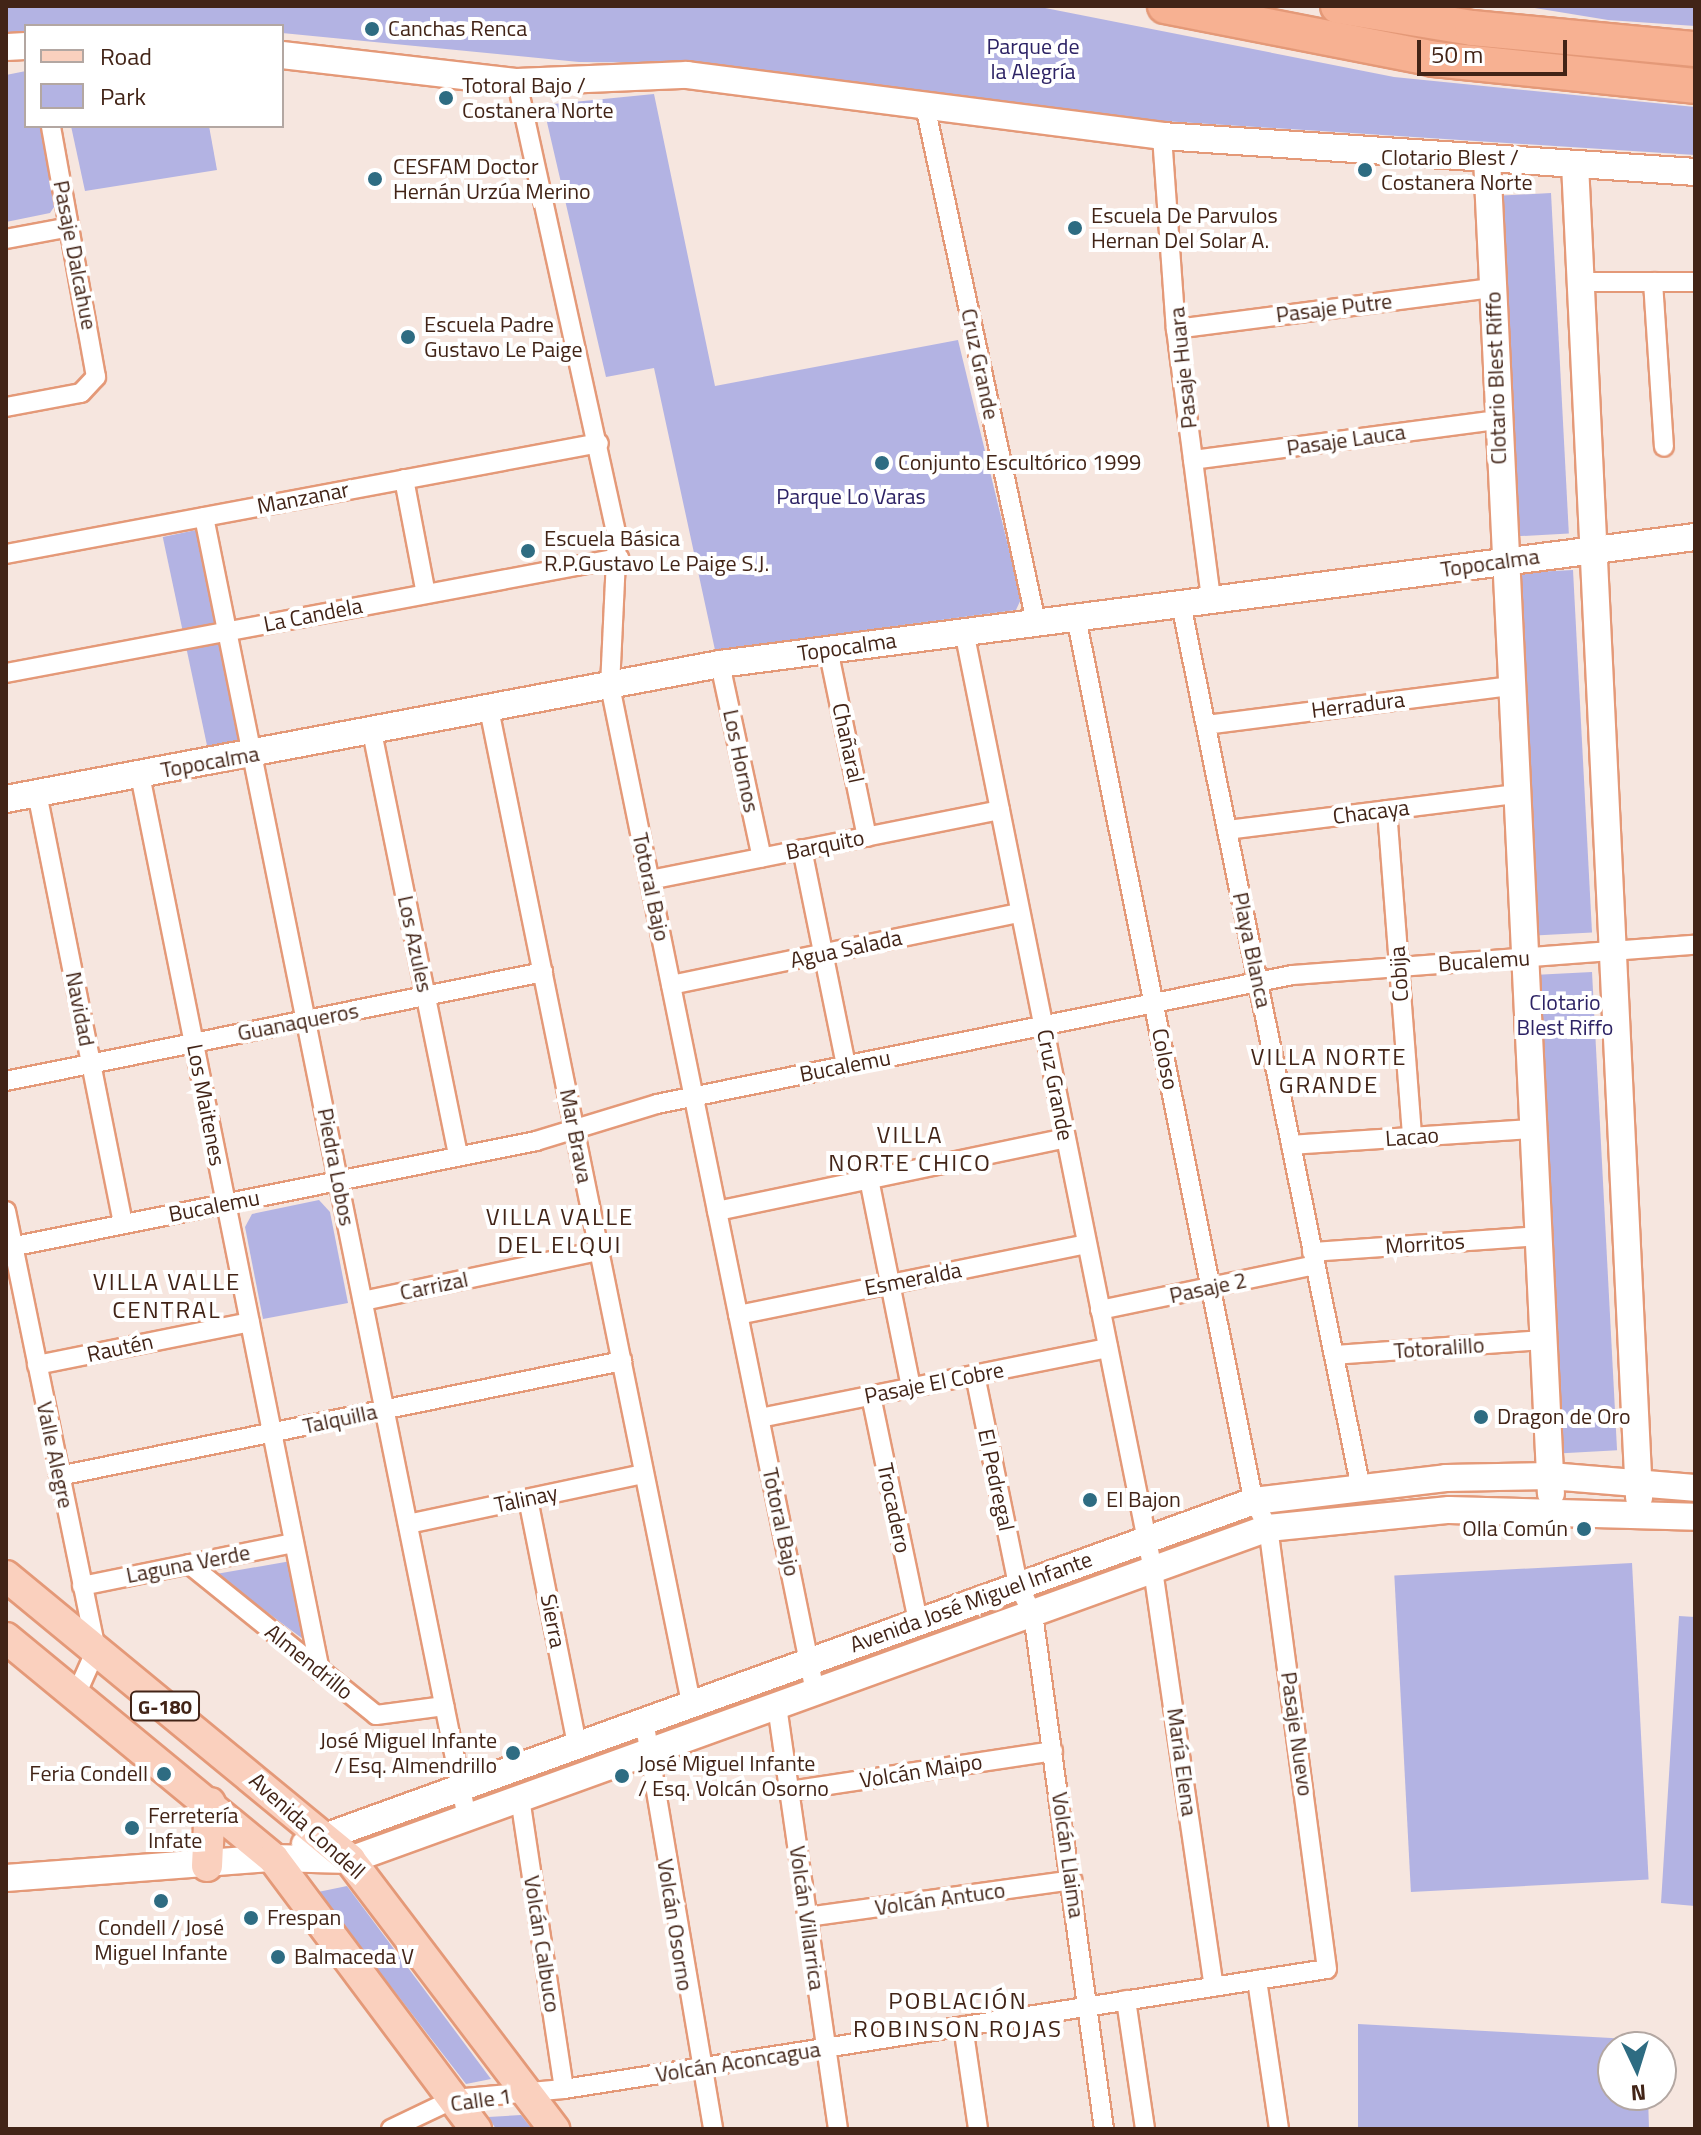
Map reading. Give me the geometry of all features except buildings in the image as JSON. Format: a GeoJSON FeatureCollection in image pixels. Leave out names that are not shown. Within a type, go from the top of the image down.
{"type":"FeatureCollection","features":[{"type":"Feature","properties":{"kind":"highway"},"geometry":{"type":"LineString","coordinates":[[1165,6],[1434,59],[1695,86]]}},
{"type":"Feature","properties":{"kind":"highway"},"geometry":{"type":"LineString","coordinates":[[1338,6],[1483,29],[1695,49]]}},
{"type":"Feature","properties":{"kind":"main road","name":"Avenida Condell"},"geometry":{"type":"LineString","coordinates":[[6,1576],[324,1835],[350,1860],[554,2129]]}},
{"type":"Feature","properties":{"kind":"main road","name":"Avenida Condell"},"geometry":{"type":"LineString","coordinates":[[6,1638],[273,1858],[476,2129]]}},
{"type":"Feature","properties":{"kind":"main road"},"geometry":{"type":"LineString","coordinates":[[207,1866],[210,1803]]}},
{"type":"Feature","properties":{"kind":"street"},"geometry":{"type":"LineString","coordinates":[[284,55],[517,82],[687,75],[1162,136],[1695,172]]}},
{"type":"Feature","properties":{"kind":"street","name":"Totoral Bajo"},"geometry":{"type":"LineString","coordinates":[[517,82],[599,443],[619,558],[610,686],[815,1692]]}},
{"type":"Feature","properties":{"kind":"street","name":"Cruz Grande"},"geometry":{"type":"LineString","coordinates":[[925,106],[1036,622]]}},
{"type":"Feature","properties":{"kind":"street","name":"Pasaje Dalcahue"},"geometry":{"type":"LineString","coordinates":[[6,407],[93,384],[96,369],[51,128]]}},
{"type":"Feature","properties":{"kind":"street","name":"Pasaje Huara"},"geometry":{"type":"LineString","coordinates":[[1162,136],[1176,329],[1211,600]]}},
{"type":"Feature","properties":{"kind":"street","name":"Clotario Blest Riffo"},"geometry":{"type":"LineString","coordinates":[[1487,158],[1504,562],[1552,1508]]}},
{"type":"Feature","properties":{"kind":"street"},"geometry":{"type":"LineString","coordinates":[[1575,164],[1640,1512]]}},
{"type":"Feature","properties":{"kind":"street"},"geometry":{"type":"LineString","coordinates":[[6,239],[70,227]]}},
{"type":"Feature","properties":{"kind":"street"},"geometry":{"type":"LineString","coordinates":[[1581,282],[1695,282]]}},
{"type":"Feature","properties":{"kind":"street"},"geometry":{"type":"LineString","coordinates":[[1653,282],[1664,447]]}},
{"type":"Feature","properties":{"kind":"street","name":"Pasaje Putre"},"geometry":{"type":"LineString","coordinates":[[1176,329],[1492,288]]}},
{"type":"Feature","properties":{"kind":"street","name":"Pasaje Lauca"},"geometry":{"type":"LineString","coordinates":[[1193,460],[1498,420]]}},
{"type":"Feature","properties":{"kind":"street","name":"Manzanar"},"geometry":{"type":"LineString","coordinates":[[6,554],[599,443]]}},
{"type":"Feature","properties":{"kind":"street"},"geometry":{"type":"LineString","coordinates":[[404,479],[426,594]]}},
{"type":"Feature","properties":{"kind":"street","name":"Piedra Lobos"},"geometry":{"type":"LineString","coordinates":[[204,517],[467,1818]]}},
{"type":"Feature","properties":{"kind":"street","name":"Topocalma"},"geometry":{"type":"LineString","coordinates":[[6,799],[253,755],[720,664],[1695,537]]}},
{"type":"Feature","properties":{"kind":"street","name":"La Candela"},"geometry":{"type":"LineString","coordinates":[[6,673],[619,558]]}},
{"type":"Feature","properties":{"kind":"street","name":"Playa Blanca"},"geometry":{"type":"LineString","coordinates":[[1181,604],[1360,1484]]}},
{"type":"Feature","properties":{"kind":"street","name":"Coloso"},"geometry":{"type":"LineString","coordinates":[[1076,617],[1254,1501]]}},
{"type":"Feature","properties":{"kind":"street","name":"Cruz Grande"},"geometry":{"type":"LineString","coordinates":[[964,631],[1146,1539]]}},
{"type":"Feature","properties":{"kind":"street","name":"Chañaral"},"geometry":{"type":"LineString","coordinates":[[828,649],[867,837]]}},
{"type":"Feature","properties":{"kind":"street","name":"Los Hornos"},"geometry":{"type":"LineString","coordinates":[[720,664],[762,858]]}},
{"type":"Feature","properties":{"kind":"street","name":"Herradura"},"geometry":{"type":"LineString","coordinates":[[1206,725],[1511,686]]}},
{"type":"Feature","properties":{"kind":"street","name":"Mar Brava"},"geometry":{"type":"LineString","coordinates":[[489,709],[691,1703]]}},
{"type":"Feature","properties":{"kind":"street","name":"Los Azules"},"geometry":{"type":"LineString","coordinates":[[372,732],[458,1156]]}},
{"type":"Feature","properties":{"kind":"street","name":"Los Maitenes"},"geometry":{"type":"LineString","coordinates":[[140,775],[320,1671]]}},
{"type":"Feature","properties":{"kind":"street","name":"Navidad"},"geometry":{"type":"LineString","coordinates":[[37,793],[123,1224]]}},
{"type":"Feature","properties":{"kind":"street","name":"Chacaya"},"geometry":{"type":"LineString","coordinates":[[1227,830],[1516,794]]}},
{"type":"Feature","properties":{"kind":"street","name":"Barquito"},"geometry":{"type":"LineString","coordinates":[[650,880],[1000,810]]}},
{"type":"Feature","properties":{"kind":"street","name":"Cobija"},"geometry":{"type":"LineString","coordinates":[[1387,810],[1412,1137]]}},
{"type":"Feature","properties":{"kind":"street"},"geometry":{"type":"LineString","coordinates":[[802,849],[846,1066]]}},
{"type":"Feature","properties":{"kind":"street","name":"Agua Salada"},"geometry":{"type":"LineString","coordinates":[[671,985],[1020,913]]}},
{"type":"Feature","properties":{"kind":"street","name":"Bucalemu"},"geometry":{"type":"LineString","coordinates":[[10,1247],[575,1131],[694,1097],[1258,982],[1399,967],[1695,945]]}},
{"type":"Feature","properties":{"kind":"street","name":"Guanaqueros"},"geometry":{"type":"LineString","coordinates":[[6,1081],[543,972]]}},
{"type":"Feature","properties":{"kind":"street","name":"Lacao"},"geometry":{"type":"LineString","coordinates":[[1291,1145],[1533,1129]]}},
{"type":"Feature","properties":{"kind":"street"},"geometry":{"type":"LineString","coordinates":[[717,1211],[1065,1138]]}},
{"type":"Feature","properties":{"kind":"street"},"geometry":{"type":"LineString","coordinates":[[869,1179],[911,1387]]}},
{"type":"Feature","properties":{"kind":"street","name":"Valle Alegre"},"geometry":{"type":"LineString","coordinates":[[6,1211],[10,1247],[96,1650]]}},
{"type":"Feature","properties":{"kind":"street","name":"Morritos"},"geometry":{"type":"LineString","coordinates":[[1314,1258],[1538,1236]]}},
{"type":"Feature","properties":{"kind":"street","name":"Esmeralda"},"geometry":{"type":"LineString","coordinates":[[738,1315],[1087,1244]]}},
{"type":"Feature","properties":{"kind":"street","name":"Carrizal"},"geometry":{"type":"LineString","coordinates":[[363,1301],[599,1251]]}},
{"type":"Feature","properties":{"kind":"street","name":"Pasaje 2"},"geometry":{"type":"LineString","coordinates":[[1100,1310],[1210,1287],[1314,1258]]}},
{"type":"Feature","properties":{"kind":"street","name":"Rautén"},"geometry":{"type":"LineString","coordinates":[[37,1365],[250,1322]]}},
{"type":"Feature","properties":{"kind":"street","name":"Totoralillo"},"geometry":{"type":"LineString","coordinates":[[1334,1355],[1544,1340]]}},
{"type":"Feature","properties":{"kind":"street","name":"Pasaje El Cobre"},"geometry":{"type":"LineString","coordinates":[[760,1418],[1108,1348]]}},
{"type":"Feature","properties":{"kind":"street","name":"Talquilla"},"geometry":{"type":"LineString","coordinates":[[59,1476],[622,1361]]}},
{"type":"Feature","properties":{"kind":"street","name":"El Pedregal"},"geometry":{"type":"LineString","coordinates":[[975,1375],[1018,1585]]}},
{"type":"Feature","properties":{"kind":"street","name":"Trocadero"},"geometry":{"type":"LineString","coordinates":[[871,1396],[918,1621]]}},
{"type":"Feature","properties":{"kind":"street","name":"Talinay"},"geometry":{"type":"LineString","coordinates":[[408,1524],[644,1474]]}},
{"type":"Feature","properties":{"kind":"street","name":"Avenida José Miguel Infante"},"geometry":{"type":"LineString","coordinates":[[273,1858],[324,1835],[1254,1501],[1360,1484],[1550,1476],[1695,1488]]}},
{"type":"Feature","properties":{"kind":"street","name":"Sierra"},"geometry":{"type":"LineString","coordinates":[[528,1499],[577,1744]]}},
{"type":"Feature","properties":{"kind":"street","name":"Pasaje Nuevo"},"geometry":{"type":"LineString","coordinates":[[1254,1501],[1268,1528],[1327,1969]]}},
{"type":"Feature","properties":{"kind":"street","name":"Avenida José Miguel Infante"},"geometry":{"type":"LineString","coordinates":[[6,1878],[207,1866],[273,1858],[350,1860],[1268,1528],[1449,1510],[1552,1508],[1695,1517]]}},
{"type":"Feature","properties":{"kind":"street","name":"María Elena"},"geometry":{"type":"LineString","coordinates":[[1146,1539],[1214,1987]]}},
{"type":"Feature","properties":{"kind":"street","name":"Laguna Verde"},"geometry":{"type":"LineString","coordinates":[[82,1586],[294,1543]]}},
{"type":"Feature","properties":{"kind":"street","name":"Almendrillo"},"geometry":{"type":"LineString","coordinates":[[189,1564],[382,1718],[444,1706]]}},
{"type":"Feature","properties":{"kind":"street","name":"Volcán Llaima"},"geometry":{"type":"LineString","coordinates":[[1018,1585],[1033,1614],[1104,2129]]}},
{"type":"Feature","properties":{"kind":"street"},"geometry":{"type":"LineString","coordinates":[[76,1695],[96,1650]]}},
{"type":"Feature","properties":{"kind":"street","name":"Volcán Villarrica"},"geometry":{"type":"LineString","coordinates":[[777,1706],[838,2129]]}},
{"type":"Feature","properties":{"kind":"street","name":"Volcán Osorno"},"geometry":{"type":"LineString","coordinates":[[644,1720],[700,2068],[713,2129]]}},
{"type":"Feature","properties":{"kind":"street","name":"Volcán Maipo"},"geometry":{"type":"LineString","coordinates":[[789,1791],[1053,1751]]}},
{"type":"Feature","properties":{"kind":"street","name":"Volcán Calbuco"},"geometry":{"type":"LineString","coordinates":[[520,1798],[564,2089]]}},
{"type":"Feature","properties":{"kind":"street","name":"Volcán Antuco"},"geometry":{"type":"LineString","coordinates":[[807,1917],[1072,1880]]}},
{"type":"Feature","properties":{"kind":"street","name":"Volcán Aconcagua"},"geometry":{"type":"LineString","coordinates":[[528,2094],[1327,1969]]}},
{"type":"Feature","properties":{"kind":"street"},"geometry":{"type":"LineString","coordinates":[[1257,1980],[1279,2129]]}},
{"type":"Feature","properties":{"kind":"street"},"geometry":{"type":"LineString","coordinates":[[1126,2000],[1145,2129]]}},
{"type":"Feature","properties":{"kind":"street"},"geometry":{"type":"LineString","coordinates":[[963,2026],[978,2129]]}},
{"type":"Feature","properties":{"kind":"street","name":"Calle 1"},"geometry":{"type":"LineString","coordinates":[[391,2129],[454,2099],[528,2094]]}},
{"type":"Feature","properties":{"kind":"green space","name":"Parque de la Alegría"},"geometry":{"type":"Polygon","coordinates":[[[6,6],[1035,6],[1394,77],[1695,107],[1695,155],[1070,115],[709,63],[579,62],[284,33],[284,24],[24,24],[24,36],[6,38],[6,6]]]}},
{"type":"Feature","properties":{"kind":"green space"},"geometry":{"type":"Polygon","coordinates":[[[1523,6],[1695,6],[1695,26],[1608,20],[1523,6]]]}},
{"type":"Feature","properties":{"kind":"green space"},"geometry":{"type":"Polygon","coordinates":[[[24,71],[24,128],[44,128],[58,201],[50,213],[6,222],[6,75],[24,71]]]}},
{"type":"Feature","properties":{"kind":"green space","name":"Parque Lo Varas"},"geometry":{"type":"Polygon","coordinates":[[[654,94],[715,386],[958,340],[1021,599],[1016,610],[715,650],[654,368],[606,377],[543,105],[654,94]]]}},
{"type":"Feature","properties":{"kind":"green space"},"geometry":{"type":"Polygon","coordinates":[[[71,128],[209,128],[217,170],[85,191],[71,128]]]}},
{"type":"Feature","properties":{"kind":"green space"},"geometry":{"type":"Polygon","coordinates":[[[1551,193],[1569,534],[1516,536],[1498,196],[1551,193]]]}},
{"type":"Feature","properties":{"kind":"green space"},"geometry":{"type":"Polygon","coordinates":[[[196,530],[240,739],[207,746],[163,537],[196,530]]]}},
{"type":"Feature","properties":{"kind":"green space","name":"Clotario Blest Riffo"},"geometry":{"type":"Polygon","coordinates":[[[1573,570],[1592,933],[1535,935],[1516,573],[1573,570]]]}},
{"type":"Feature","properties":{"kind":"green space","name":"Clotario Blest Riffo"},"geometry":{"type":"Polygon","coordinates":[[[1592,972],[1617,1450],[1558,1453],[1533,975],[1592,972]]]}},
{"type":"Feature","properties":{"kind":"green space"},"geometry":{"type":"Polygon","coordinates":[[[319,1200],[330,1212],[348,1303],[263,1319],[245,1227],[252,1214],[319,1200]]]}},
{"type":"Feature","properties":{"kind":"green space"},"geometry":{"type":"Polygon","coordinates":[[[291,1561],[307,1642],[216,1574],[291,1561]]]}},
{"type":"Feature","properties":{"kind":"green space"},"geometry":{"type":"Polygon","coordinates":[[[1632,1563],[1649,1880],[1411,1892],[1394,1575],[1632,1563]]]}},
{"type":"Feature","properties":{"kind":"green space"},"geometry":{"type":"Polygon","coordinates":[[[1679,1616],[1695,1617],[1695,1906],[1661,1903],[1679,1616]]]}},
{"type":"Feature","properties":{"kind":"green space"},"geometry":{"type":"Polygon","coordinates":[[[347,1886],[491,2079],[466,2084],[318,1892],[347,1886]]]}},
{"type":"Feature","properties":{"kind":"green space"},"geometry":{"type":"Polygon","coordinates":[[[1358,2024],[1597,2037],[1597,2111],[1648,2111],[1649,2129],[1358,2129],[1358,2024]]]}},
{"type":"Feature","properties":{"kind":"green space"},"geometry":{"type":"Polygon","coordinates":[[[521,2115],[532,2129],[496,2129],[488,2117],[521,2115]]]}},
{"type":"Feature","properties":{"kind":"place","name":"Canchas Renca"},"geometry":{"type":"Point","coordinates":[372,29]}},
{"type":"Feature","properties":{"kind":"place","name":"Totoral Bajo / Costanera Norte"},"geometry":{"type":"Point","coordinates":[446,98]}},
{"type":"Feature","properties":{"kind":"place","name":"Clotario Blest / Costanera Norte"},"geometry":{"type":"Point","coordinates":[1365,170]}},
{"type":"Feature","properties":{"kind":"place","name":"CESFAM Doctor Hernán Urzúa Merino"},"geometry":{"type":"Point","coordinates":[375,179]}},
{"type":"Feature","properties":{"kind":"place","name":"Escuela De Parvulos Hernan Del Solar A."},"geometry":{"type":"Point","coordinates":[1075,228]}},
{"type":"Feature","properties":{"kind":"place","name":"Escuela Padre Gustavo Le Paige"},"geometry":{"type":"Point","coordinates":[408,337]}},
{"type":"Feature","properties":{"kind":"place","name":"Conjunto Escultórico 1999"},"geometry":{"type":"Point","coordinates":[882,463]}},
{"type":"Feature","properties":{"kind":"place","name":"Escuela Básica R.P.Gustavo Le Paige S.J."},"geometry":{"type":"Point","coordinates":[528,551]}},
{"type":"Feature","properties":{"kind":"place","name":"Dragon de Oro"},"geometry":{"type":"Point","coordinates":[1481,1417]}},
{"type":"Feature","properties":{"kind":"place","name":"El Bajon"},"geometry":{"type":"Point","coordinates":[1090,1500]}},
{"type":"Feature","properties":{"kind":"place","name":"Olla Común"},"geometry":{"type":"Point","coordinates":[1584,1529]}},
{"type":"Feature","properties":{"kind":"place","name":"José Miguel Infante / Esq. Almendrillo"},"geometry":{"type":"Point","coordinates":[513,1753]}},
{"type":"Feature","properties":{"kind":"place","name":"Feria Condell"},"geometry":{"type":"Point","coordinates":[164,1774]}},
{"type":"Feature","properties":{"kind":"place","name":"José Miguel Infante / Esq. Volcán Osorno"},"geometry":{"type":"Point","coordinates":[622,1776]}},
{"type":"Feature","properties":{"kind":"place","name":"Ferretería Infate"},"geometry":{"type":"Point","coordinates":[132,1828]}},
{"type":"Feature","properties":{"kind":"place","name":"Condell / José Miguel Infante"},"geometry":{"type":"Point","coordinates":[161,1901]}},
{"type":"Feature","properties":{"kind":"place","name":"Frespan"},"geometry":{"type":"Point","coordinates":[251,1918]}},
{"type":"Feature","properties":{"kind":"place","name":"Balmaceda V"},"geometry":{"type":"Point","coordinates":[278,1957]}},
{"type":"Feature","properties":{"kind":"district","name":"VILLA NORTE GRANDE"},"geometry":{"type":"Point","coordinates":[1329,1071]}},
{"type":"Feature","properties":{"kind":"district","name":"VILLA NORTE CHICO"},"geometry":{"type":"Point","coordinates":[910,1149]}},
{"type":"Feature","properties":{"kind":"district","name":"VILLA VALLE DEL ELQUI"},"geometry":{"type":"Point","coordinates":[560,1231]}},
{"type":"Feature","properties":{"kind":"district","name":"VILLA VALLE CENTRAL"},"geometry":{"type":"Point","coordinates":[167,1296]}},
{"type":"Feature","properties":{"kind":"district","name":"POBLACIÓN ROBINSON ROJAS"},"geometry":{"type":"Point","coordinates":[958,2015]}}]}
